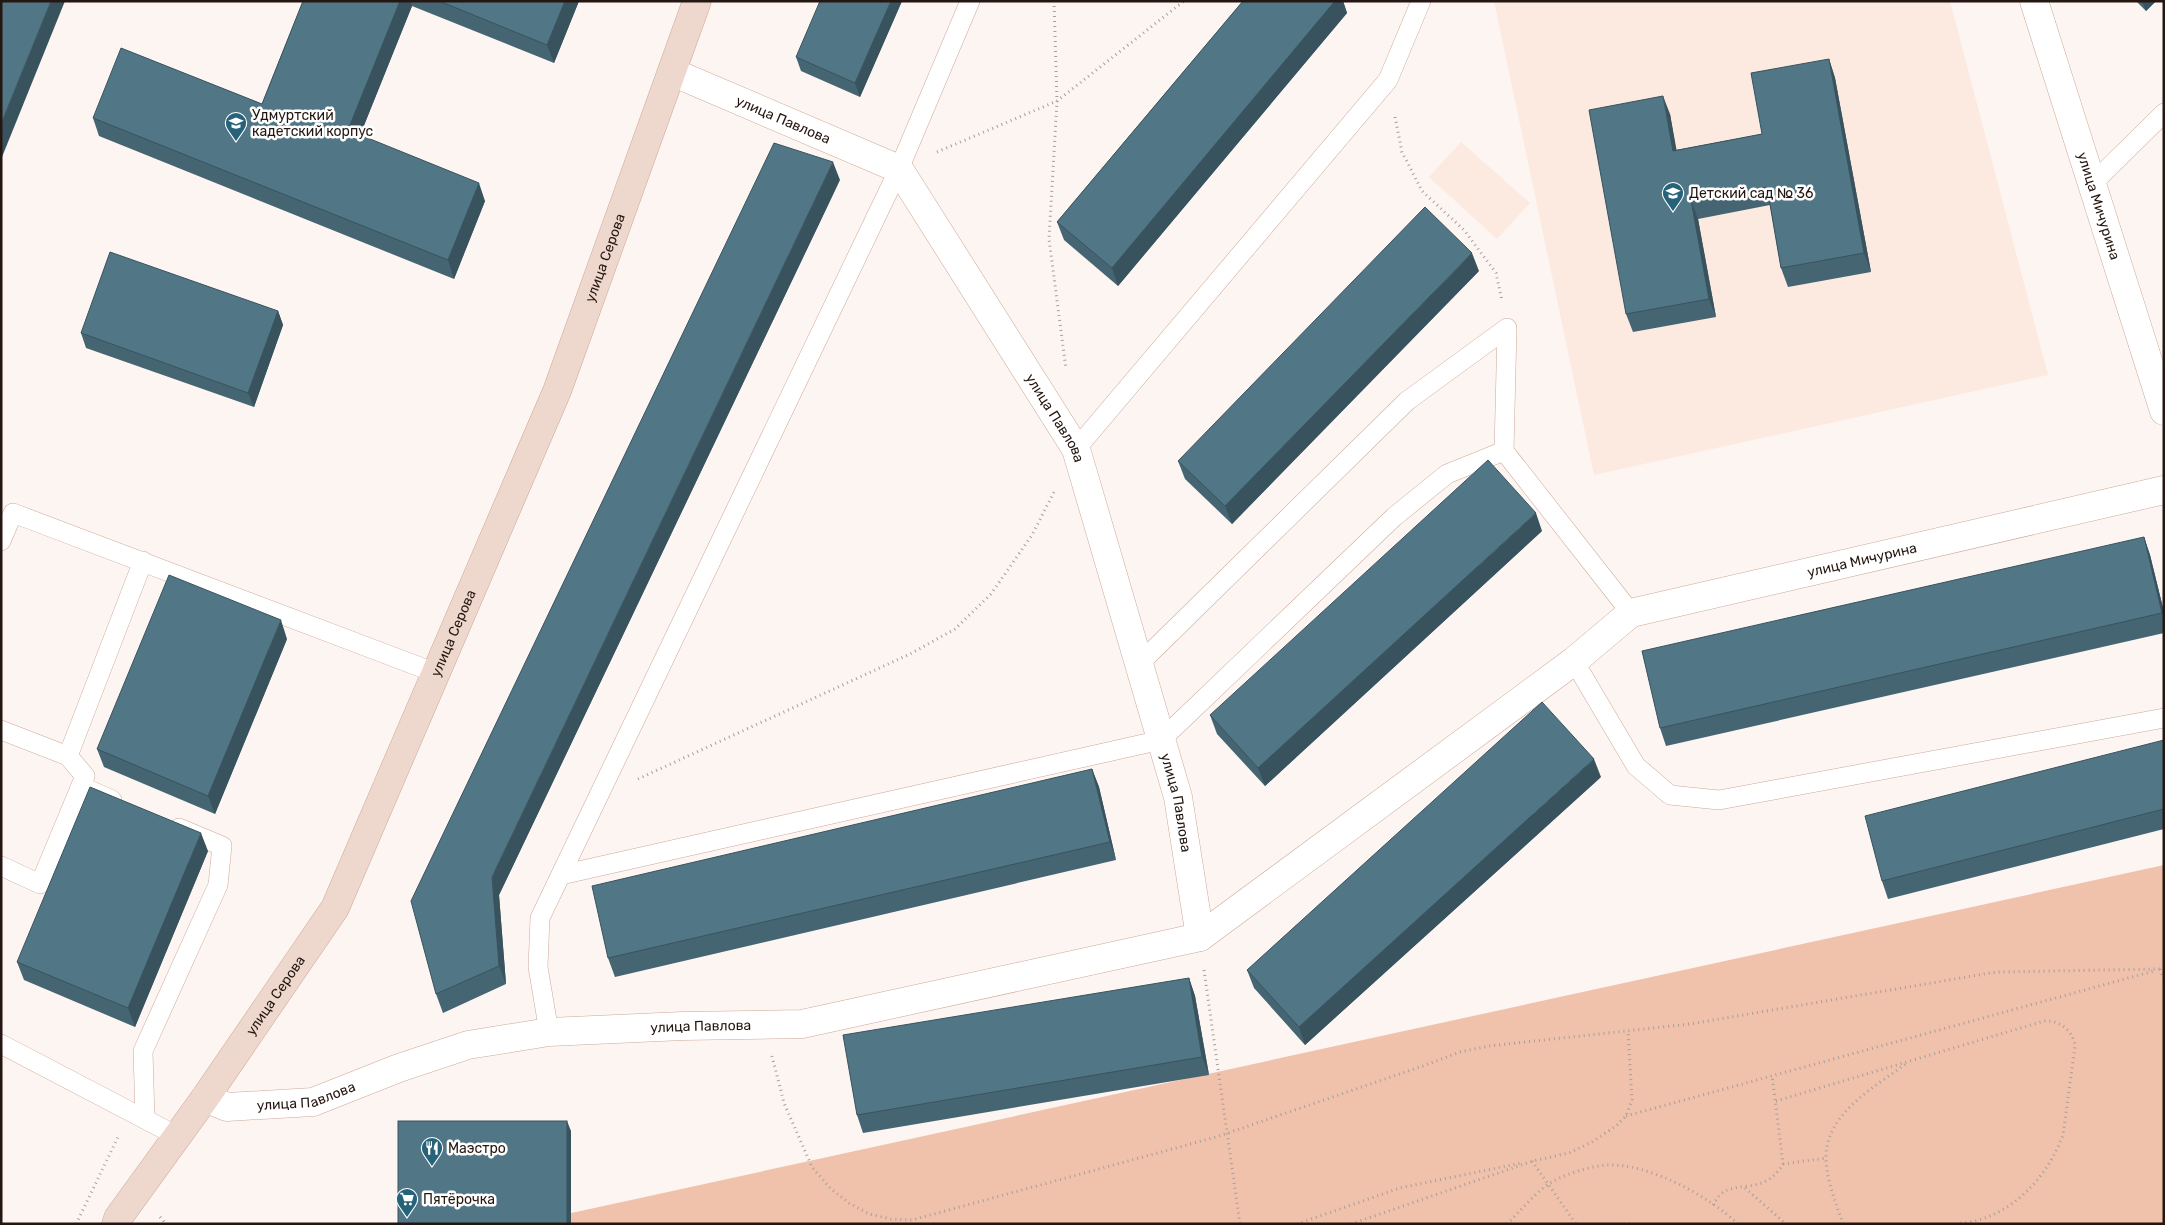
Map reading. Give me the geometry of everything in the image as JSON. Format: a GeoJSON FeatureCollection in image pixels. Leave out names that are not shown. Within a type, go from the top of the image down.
{"type":"FeatureCollection","features":[{"type":"Feature","properties":{"kind":"main road","name":"улица Серова"},"geometry":{"type":"LineString","coordinates":[[117,1221],[205,1098],[335,908],[557,391],[697,1]]}},
{"type":"Feature","properties":{"kind":"street","name":"улица Мичурина"},"geometry":{"type":"LineString","coordinates":[[2034,1],[2163,406]]}},
{"type":"Feature","properties":{"kind":"street","name":"улица Павлова"},"geometry":{"type":"LineString","coordinates":[[672,72],[900,169],[1076,449],[1178,797],[1200,937]]}},
{"type":"Feature","properties":{"kind":"street","name":"улица Мичурина"},"geometry":{"type":"LineString","coordinates":[[1574,661],[1631,614],[2164,490]]}},
{"type":"Feature","properties":{"kind":"street","name":"улица Павлова"},"geometry":{"type":"LineString","coordinates":[[205,1098],[227,1107],[313,1102],[398,1068],[468,1045],[549,1032],[683,1026],[802,1024],[1200,937],[1574,661]]}},
{"type":"Feature","properties":{"kind":"lane"},"geometry":{"type":"LineString","coordinates":[[549,1032],[538,967],[540,918],[900,169],[970,1]]}},
{"type":"Feature","properties":{"kind":"lane"},"geometry":{"type":"LineString","coordinates":[[1076,449],[1388,80],[1421,1]]}},
{"type":"Feature","properties":{"kind":"lane"},"geometry":{"type":"LineString","coordinates":[[2092,184],[2164,113]]}},
{"type":"Feature","properties":{"kind":"lane"},"geometry":{"type":"LineString","coordinates":[[1508,328],[1504,451],[1631,614]]}},
{"type":"Feature","properties":{"kind":"lane"},"geometry":{"type":"LineString","coordinates":[[1139,664],[1407,401],[1508,328]]}},
{"type":"Feature","properties":{"kind":"lane"},"geometry":{"type":"LineString","coordinates":[[561,875],[1161,740],[1394,517],[1447,474],[1504,451]]}},
{"type":"Feature","properties":{"kind":"lane"},"geometry":{"type":"LineString","coordinates":[[1,541],[13,512],[436,673]]}},
{"type":"Feature","properties":{"kind":"lane"},"geometry":{"type":"LineString","coordinates":[[68,756],[143,561]]}},
{"type":"Feature","properties":{"kind":"lane"},"geometry":{"type":"LineString","coordinates":[[1574,661],[1636,766],[1670,795],[1719,800],[2164,718]]}},
{"type":"Feature","properties":{"kind":"lane"},"geometry":{"type":"LineString","coordinates":[[1,730],[68,756],[85,776],[40,884],[1,866]]}},
{"type":"Feature","properties":{"kind":"lane"},"geometry":{"type":"LineString","coordinates":[[81,786],[125,805]]}},
{"type":"Feature","properties":{"kind":"lane"},"geometry":{"type":"LineString","coordinates":[[137,1115],[143,1051],[218,885],[222,846],[160,820]]}},
{"type":"Feature","properties":{"kind":"lane"},"geometry":{"type":"LineString","coordinates":[[1,1044],[177,1136]]}},
{"type":"Feature","properties":{"kind":"path"},"geometry":{"type":"LineString","coordinates":[[1054,1],[1057,100],[1048,239],[1066,373]]}},
{"type":"Feature","properties":{"kind":"path"},"geometry":{"type":"LineString","coordinates":[[900,169],[1057,100],[1184,1]]}},
{"type":"Feature","properties":{"kind":"path"},"geometry":{"type":"LineString","coordinates":[[1388,80],[1402,152],[1422,191],[1464,230],[1496,273],[1508,328]]}},
{"type":"Feature","properties":{"kind":"path"},"geometry":{"type":"LineString","coordinates":[[598,797],[910,654],[955,629],[990,594],[1032,534],[1076,449]]}},
{"type":"Feature","properties":{"kind":"path"},"geometry":{"type":"LineString","coordinates":[[1200,937],[1240,1224]]}},
{"type":"Feature","properties":{"kind":"path"},"geometry":{"type":"LineString","coordinates":[[766,1025],[773,1066],[784,1103],[812,1167],[830,1188],[849,1203],[870,1214],[891,1219],[912,1220],[1227,1133],[1460,1052],[1489,1046],[1690,1024],[1996,972],[2162,968]]}},
{"type":"Feature","properties":{"kind":"path"},"geometry":{"type":"LineString","coordinates":[[2162,968],[2164,980]]}},
{"type":"Feature","properties":{"kind":"path"},"geometry":{"type":"LineString","coordinates":[[1626,1116],[2162,968]]}},
{"type":"Feature","properties":{"kind":"path"},"geometry":{"type":"LineString","coordinates":[[1776,1101],[2044,1021],[2050,1020],[2061,1025],[2074,1038],[2075,1046],[2063,1135],[2052,1160],[2031,1188],[2015,1200],[1980,1220],[1956,1224]]}},
{"type":"Feature","properties":{"kind":"path"},"geometry":{"type":"LineString","coordinates":[[1297,1224],[1400,1188],[1533,1161],[1568,1153],[1584,1146],[1616,1126],[1626,1116],[1632,1100],[1628,1031]]}},
{"type":"Feature","properties":{"kind":"path"},"geometry":{"type":"LineString","coordinates":[[1843,1224],[1828,1177],[1826,1158],[1832,1134],[1844,1113],[1853,1104],[1910,1061]]}},
{"type":"Feature","properties":{"kind":"path"},"geometry":{"type":"LineString","coordinates":[[1713,1205],[1721,1194],[1758,1185],[1770,1179],[1783,1164],[1772,1075]]}},
{"type":"Feature","properties":{"kind":"path"},"geometry":{"type":"LineString","coordinates":[[76,1224],[137,1115]]}},
{"type":"Feature","properties":{"kind":"path"},"geometry":{"type":"LineString","coordinates":[[1783,1164],[1826,1158]]}},
{"type":"Feature","properties":{"kind":"path"},"geometry":{"type":"LineString","coordinates":[[1533,1161],[1576,1224]]}},
{"type":"Feature","properties":{"kind":"path"},"geometry":{"type":"LineString","coordinates":[[1351,1224],[1533,1161]]}},
{"type":"Feature","properties":{"kind":"path"},"geometry":{"type":"LineString","coordinates":[[1507,1224],[1549,1184],[1576,1171],[1607,1165],[1629,1167],[1662,1177],[1695,1192],[1738,1224]]}},
{"type":"Feature","properties":{"kind":"path"},"geometry":{"type":"LineString","coordinates":[[1745,1187],[1786,1224]]}},
{"type":"Feature","properties":{"kind":"path"},"geometry":{"type":"LineString","coordinates":[[889,1224],[891,1219]]}},
{"type":"Feature","properties":{"kind":"path"},"geometry":{"type":"LineString","coordinates":[[1604,1224],[1630,1224]]}},
{"type":"Feature","properties":{"kind":"shaded area"},"geometry":{"type":"Polygon","coordinates":[[[1494,1],[1950,1],[2048,375],[1594,475],[1494,1]]]}},
{"type":"Feature","properties":{"kind":"shaded area"},"geometry":{"type":"Polygon","coordinates":[[[1461,142],[1530,203],[1497,239],[1429,177],[1461,142]]]}},
{"type":"Feature","properties":{"kind":"shaded area"},"geometry":{"type":"Polygon","coordinates":[[[2164,865],[2164,1224],[521,1224],[2164,865]]]}},
{"type":"Feature","properties":{"kind":"building"},"geometry":{"type":"Polygon","coordinates":[[[1,1],[51,1],[1,124],[1,1]]]}},
{"type":"Feature","properties":{"kind":"building","name":"Удмуртский кадетский корпус"},"geometry":{"type":"Polygon","coordinates":[[[303,1],[400,1],[348,130],[479,183],[448,260],[93,118],[121,48],[262,104],[303,1]]]}},
{"type":"Feature","properties":{"kind":"building"},"geometry":{"type":"Polygon","coordinates":[[[439,1],[565,1],[547,45],[439,1]]]}},
{"type":"Feature","properties":{"kind":"building"},"geometry":{"type":"Polygon","coordinates":[[[820,1],[891,1],[855,83],[796,57],[820,1]]]}},
{"type":"Feature","properties":{"kind":"building"},"geometry":{"type":"Polygon","coordinates":[[[1243,1],[1335,1],[1112,268],[1057,222],[1243,1]]]}},
{"type":"Feature","properties":{"kind":"building","name":"Детский сад № 36"},"geometry":{"type":"Polygon","coordinates":[[[1829,59],[1864,253],[1781,268],[1767,187],[1691,200],[1709,299],[1626,314],[1589,110],[1663,96],[1673,151],[1762,134],[1751,73],[1829,59]]]}},
{"type":"Feature","properties":{"kind":"building"},"geometry":{"type":"Polygon","coordinates":[[[774,143],[833,162],[492,877],[499,966],[436,994],[411,901],[774,143]]]}},
{"type":"Feature","properties":{"kind":"building"},"geometry":{"type":"Polygon","coordinates":[[[1425,207],[1472,253],[1225,506],[1178,461],[1425,207]]]}},
{"type":"Feature","properties":{"kind":"building"},"geometry":{"type":"Polygon","coordinates":[[[110,252],[278,311],[248,393],[81,333],[110,252]]]}},
{"type":"Feature","properties":{"kind":"building"},"geometry":{"type":"Polygon","coordinates":[[[1488,460],[1536,513],[1258,768],[1210,715],[1488,460]]]}},
{"type":"Feature","properties":{"kind":"building"},"geometry":{"type":"Polygon","coordinates":[[[2144,537],[2162,613],[1660,728],[1642,651],[2144,537]]]}},
{"type":"Feature","properties":{"kind":"building"},"geometry":{"type":"Polygon","coordinates":[[[169,575],[281,620],[208,796],[97,749],[169,575]]]}},
{"type":"Feature","properties":{"kind":"building"},"geometry":{"type":"Polygon","coordinates":[[[1542,702],[1594,759],[1299,1027],[1247,970],[1542,702]]]}},
{"type":"Feature","properties":{"kind":"building"},"geometry":{"type":"Polygon","coordinates":[[[2164,740],[2164,809],[1882,881],[1865,816],[2164,740]]]}},
{"type":"Feature","properties":{"kind":"building"},"geometry":{"type":"Polygon","coordinates":[[[1092,769],[1110,842],[608,958],[592,886],[1092,769]]]}},
{"type":"Feature","properties":{"kind":"building"},"geometry":{"type":"Polygon","coordinates":[[[90,787],[201,833],[128,1008],[17,962],[90,787]]]}},
{"type":"Feature","properties":{"kind":"building"},"geometry":{"type":"Polygon","coordinates":[[[1189,978],[1202,1057],[857,1115],[843,1035],[1189,978]]]}},
{"type":"Feature","properties":{"kind":"building"},"geometry":{"type":"Polygon","coordinates":[[[398,1121],[567,1121],[567,1224],[398,1224],[398,1121]]]}},
{"type":"Feature","properties":{"kind":"place","name":"Удмуртский кадетский корпус"},"geometry":{"type":"Point","coordinates":[236,142]}},
{"type":"Feature","properties":{"kind":"place","name":"Детский сад № 36"},"geometry":{"type":"Point","coordinates":[1673,212]}},
{"type":"Feature","properties":{"kind":"place","name":"Маэстро"},"geometry":{"type":"Point","coordinates":[432,1167]}},
{"type":"Feature","properties":{"kind":"place","name":"Пятёрочка"},"geometry":{"type":"Point","coordinates":[407,1218]}}]}
